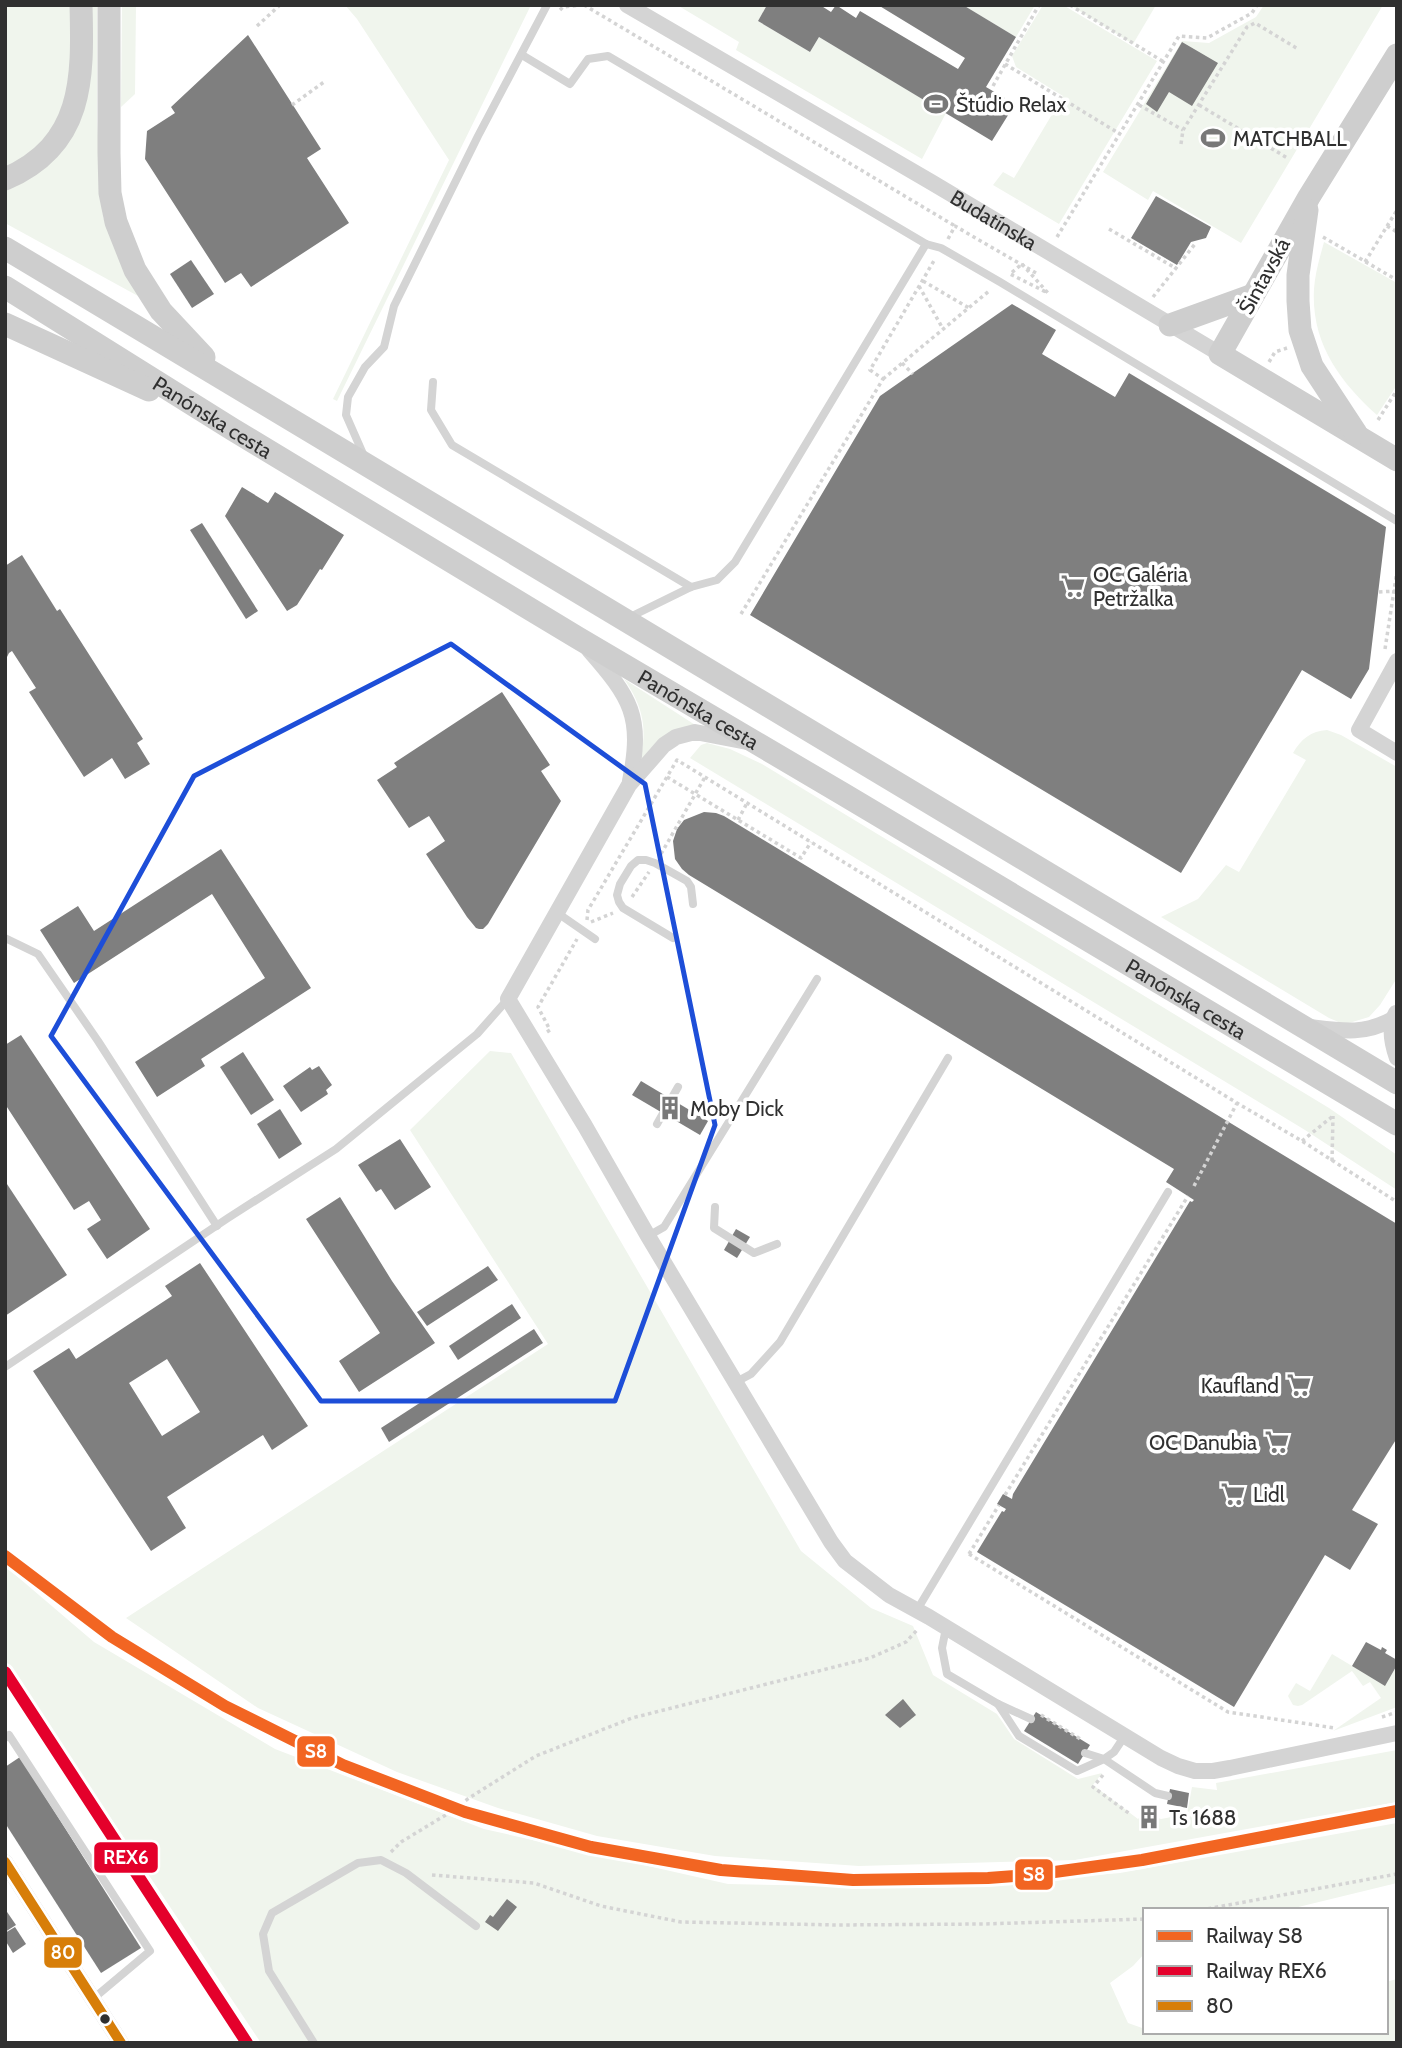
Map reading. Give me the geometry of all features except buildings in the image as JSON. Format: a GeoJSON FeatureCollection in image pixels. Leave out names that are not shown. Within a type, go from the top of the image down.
{"type":"FeatureCollection","features":[{"type":"Feature","properties":{"kind":"main road"},"geometry":{"type":"LineString","coordinates":[[5,178],[41,156],[62,133],[72,114],[81,70],[81,5]]}},
{"type":"Feature","properties":{"kind":"main road"},"geometry":{"type":"LineString","coordinates":[[109,5],[110,193],[118,230],[135,270],[161,311],[226,380]]}},
{"type":"Feature","properties":{"kind":"main road","name":"Šintavská"},"geometry":{"type":"LineString","coordinates":[[1220,354],[1309,197],[1397,55]]}},
{"type":"Feature","properties":{"kind":"main road","name":"Šintavská"},"geometry":{"type":"LineString","coordinates":[[1296,345],[1299,319],[1298,284],[1309,197]]}},
{"type":"Feature","properties":{"kind":"main road","name":"Panónska cesta"},"geometry":{"type":"LineString","coordinates":[[5,248],[1397,1083]]}},
{"type":"Feature","properties":{"kind":"main road","name":"Panónska cesta"},"geometry":{"type":"LineString","coordinates":[[5,287],[232,429],[578,638],[1393,1124]]}},
{"type":"Feature","properties":{"kind":"main road"},"geometry":{"type":"LineString","coordinates":[[1170,325],[1253,295]]}},
{"type":"Feature","properties":{"kind":"main road"},"geometry":{"type":"LineString","coordinates":[[5,324],[232,429]]}},
{"type":"Feature","properties":{"kind":"main road","name":"Budatínska"},"geometry":{"type":"LineString","coordinates":[[1296,345],[1338,403],[1358,437]]}},
{"type":"Feature","properties":{"kind":"main road","name":"Budatínska"},"geometry":{"type":"LineString","coordinates":[[1220,354],[1397,460]]}},
{"type":"Feature","properties":{"kind":"street","name":"Budatínska"},"geometry":{"type":"LineString","coordinates":[[627,5],[1220,354]]}},
{"type":"Feature","properties":{"kind":"street"},"geometry":{"type":"LineString","coordinates":[[578,638],[615,680],[631,710],[636,749],[629,785]]}},
{"type":"Feature","properties":{"kind":"street"},"geometry":{"type":"LineString","coordinates":[[1391,657],[1359,730],[1397,752]]}},
{"type":"Feature","properties":{"kind":"street"},"geometry":{"type":"LineString","coordinates":[[756,743],[695,733],[682,735],[664,745],[629,785],[508,999],[831,1542],[845,1562],[889,1595],[1124,1737],[1178,1766],[1213,1771],[1397,1733]]}},
{"type":"Feature","properties":{"kind":"street"},"geometry":{"type":"LineString","coordinates":[[1302,1026],[1358,1031],[1380,1026],[1395,1015]]}},
{"type":"Feature","properties":{"kind":"street"},"geometry":{"type":"LineString","coordinates":[[1395,1015],[1392,1036],[1397,1058]]}},
{"type":"Feature","properties":{"kind":"street"},"geometry":{"type":"LineString","coordinates":[[5,1862],[121,2043]]}},
{"type":"Feature","properties":{"kind":"lane"},"geometry":{"type":"LineString","coordinates":[[367,464],[348,420],[346,404],[352,388],[365,367],[384,346],[394,306],[478,136],[547,5]]}},
{"type":"Feature","properties":{"kind":"lane"},"geometry":{"type":"LineString","coordinates":[[522,55],[570,84],[588,59],[608,56],[926,244],[941,248],[987,275],[1397,521]]}},
{"type":"Feature","properties":{"kind":"lane"},"geometry":{"type":"LineString","coordinates":[[626,619],[691,587],[717,580],[735,562],[926,244]]}},
{"type":"Feature","properties":{"kind":"lane"},"geometry":{"type":"LineString","coordinates":[[433,383],[431,410],[452,445],[691,587]]}},
{"type":"Feature","properties":{"kind":"lane"},"geometry":{"type":"LineString","coordinates":[[673,938],[623,908],[617,899],[620,884],[634,863],[642,860],[655,863],[687,881],[691,887],[693,904]]}},
{"type":"Feature","properties":{"kind":"lane"},"geometry":{"type":"LineString","coordinates":[[556,912],[594,939]]}},
{"type":"Feature","properties":{"kind":"lane"},"geometry":{"type":"LineString","coordinates":[[5,938],[38,954],[98,1041],[217,1226]]}},
{"type":"Feature","properties":{"kind":"lane"},"geometry":{"type":"LineString","coordinates":[[648,1237],[664,1227],[817,979]]}},
{"type":"Feature","properties":{"kind":"lane"},"geometry":{"type":"LineString","coordinates":[[5,1367],[336,1149],[477,1034],[508,999]]}},
{"type":"Feature","properties":{"kind":"lane"},"geometry":{"type":"LineString","coordinates":[[736,1382],[751,1374],[780,1342],[948,1058]]}},
{"type":"Feature","properties":{"kind":"lane"},"geometry":{"type":"LineString","coordinates":[[657,1124],[678,1087]]}},
{"type":"Feature","properties":{"kind":"lane"},"geometry":{"type":"LineString","coordinates":[[923,1614],[1168,1192]]}},
{"type":"Feature","properties":{"kind":"lane"},"geometry":{"type":"LineString","coordinates":[[715,1206],[714,1228],[744,1247],[754,1253],[776,1244]]}},
{"type":"Feature","properties":{"kind":"lane"},"geometry":{"type":"LineString","coordinates":[[946,1628],[942,1648],[947,1674],[998,1704],[1031,1719]]}},
{"type":"Feature","properties":{"kind":"lane"},"geometry":{"type":"LineString","coordinates":[[998,1704],[1019,1736],[1077,1771],[1114,1752],[1124,1737]]}},
{"type":"Feature","properties":{"kind":"lane"},"geometry":{"type":"LineString","coordinates":[[5,1738],[9,1735],[150,1951],[94,1998]]}},
{"type":"Feature","properties":{"kind":"lane"},"geometry":{"type":"LineString","coordinates":[[1085,1753],[1104,1759],[1155,1793],[1168,1797]]}},
{"type":"Feature","properties":{"kind":"lane"},"geometry":{"type":"LineString","coordinates":[[314,2043],[269,1971],[263,1934],[272,1913],[358,1863],[381,1860],[406,1873],[476,1926]]}},
{"type":"Feature","properties":{"kind":"path"},"geometry":{"type":"LineString","coordinates":[[257,26],[280,5]]}},
{"type":"Feature","properties":{"kind":"path"},"geometry":{"type":"LineString","coordinates":[[583,5],[1036,272]]}},
{"type":"Feature","properties":{"kind":"path"},"geometry":{"type":"LineString","coordinates":[[993,86],[1039,5]]}},
{"type":"Feature","properties":{"kind":"path"},"geometry":{"type":"LineString","coordinates":[[1070,5],[1165,62]]}},
{"type":"Feature","properties":{"kind":"path"},"geometry":{"type":"LineString","coordinates":[[1055,239],[1179,36],[1207,38],[1252,13],[1257,5]]}},
{"type":"Feature","properties":{"kind":"path"},"geometry":{"type":"LineString","coordinates":[[1181,144],[1183,130],[1247,26],[1255,23],[1298,49]]}},
{"type":"Feature","properties":{"kind":"path"},"geometry":{"type":"LineString","coordinates":[[1005,64],[1121,134]]}},
{"type":"Feature","properties":{"kind":"path"},"geometry":{"type":"LineString","coordinates":[[292,105],[324,82]]}},
{"type":"Feature","properties":{"kind":"path"},"geometry":{"type":"LineString","coordinates":[[1139,104],[1183,130]]}},
{"type":"Feature","properties":{"kind":"path"},"geometry":{"type":"LineString","coordinates":[[1199,106],[1289,159]]}},
{"type":"Feature","properties":{"kind":"path"},"geometry":{"type":"LineString","coordinates":[[1365,262],[1397,210]]}},
{"type":"Feature","properties":{"kind":"path"},"geometry":{"type":"LineString","coordinates":[[948,239],[955,226]]}},
{"type":"Feature","properties":{"kind":"path"},"geometry":{"type":"LineString","coordinates":[[1387,226],[1397,232]]}},
{"type":"Feature","properties":{"kind":"path"},"geometry":{"type":"LineString","coordinates":[[1109,229],[1177,269]]}},
{"type":"Feature","properties":{"kind":"path"},"geometry":{"type":"LineString","coordinates":[[1322,236],[1397,280]]}},
{"type":"Feature","properties":{"kind":"path"},"geometry":{"type":"LineString","coordinates":[[1161,287],[1195,244]]}},
{"type":"Feature","properties":{"kind":"path"},"geometry":{"type":"LineString","coordinates":[[883,379],[870,370],[936,257]]}},
{"type":"Feature","properties":{"kind":"path"},"geometry":{"type":"LineString","coordinates":[[1022,264],[1039,284],[1048,293],[1010,274],[1022,264]]}},
{"type":"Feature","properties":{"kind":"path"},"geometry":{"type":"LineString","coordinates":[[923,281],[969,308]]}},
{"type":"Feature","properties":{"kind":"path"},"geometry":{"type":"LineString","coordinates":[[919,286],[943,329]]}},
{"type":"Feature","properties":{"kind":"path"},"geometry":{"type":"LineString","coordinates":[[741,614],[883,379],[994,288]]}},
{"type":"Feature","properties":{"kind":"path"},"geometry":{"type":"LineString","coordinates":[[1268,364],[1275,352],[1296,345]]}},
{"type":"Feature","properties":{"kind":"path"},"geometry":{"type":"LineString","coordinates":[[902,363],[913,374]]}},
{"type":"Feature","properties":{"kind":"path"},"geometry":{"type":"LineString","coordinates":[[1378,421],[1397,390]]}},
{"type":"Feature","properties":{"kind":"path"},"geometry":{"type":"LineString","coordinates":[[1391,657],[1397,571]]}},
{"type":"Feature","properties":{"kind":"path"},"geometry":{"type":"LineString","coordinates":[[1379,592],[1395,591]]}},
{"type":"Feature","properties":{"kind":"path"},"geometry":{"type":"LineString","coordinates":[[550,1030],[538,1007],[587,923],[588,910],[677,760],[1302,1141],[1397,1202]]}},
{"type":"Feature","properties":{"kind":"path"},"geometry":{"type":"LineString","coordinates":[[667,777],[801,858],[811,842]]}},
{"type":"Feature","properties":{"kind":"path"},"geometry":{"type":"LineString","coordinates":[[655,863],[705,777]]}},
{"type":"Feature","properties":{"kind":"path"},"geometry":{"type":"LineString","coordinates":[[738,820],[748,803]]}},
{"type":"Feature","properties":{"kind":"path"},"geometry":{"type":"LineString","coordinates":[[1194,1186],[1237,1103]]}},
{"type":"Feature","properties":{"kind":"path"},"geometry":{"type":"LineString","coordinates":[[1302,1141],[1333,1115],[1332,1161]]}},
{"type":"Feature","properties":{"kind":"path"},"geometry":{"type":"LineString","coordinates":[[1005,1495],[1188,1196]]}},
{"type":"Feature","properties":{"kind":"path"},"geometry":{"type":"LineString","coordinates":[[969,1555],[1228,1712],[1336,1728]]}},
{"type":"Feature","properties":{"kind":"path"},"geometry":{"type":"LineString","coordinates":[[381,1860],[401,1842],[536,1756],[632,1718],[870,1658],[906,1642],[923,1614]]}},
{"type":"Feature","properties":{"kind":"path"},"geometry":{"type":"LineString","coordinates":[[1373,1721],[1397,1712]]}},
{"type":"Feature","properties":{"kind":"path"},"geometry":{"type":"LineString","coordinates":[[1104,1759],[1103,1775],[1093,1787],[1130,1814]]}},
{"type":"Feature","properties":{"kind":"path"},"geometry":{"type":"LineString","coordinates":[[406,1873],[534,1883],[601,1906],[681,1922],[838,1925],[1143,1919]]}},
{"type":"Feature","properties":{"kind":"path"},"geometry":{"type":"LineString","coordinates":[[1212,1908],[1397,1874]]}},
{"type":"Feature","properties":{"kind":"highlighted area"},"geometry":{"type":"Polygon","coordinates":[[[451,644],[645,784],[715,1125],[615,1401],[321,1401],[51,1036],[194,776],[451,644]]]}},
{"type":"Feature","properties":{"kind":"shaded area"},"geometry":{"type":"Polygon","coordinates":[[[5,5],[97,5],[97,120],[103,217],[138,296],[5,223],[5,5]]]}},
{"type":"Feature","properties":{"kind":"shaded area"},"geometry":{"type":"Polygon","coordinates":[[[122,5],[136,5],[135,94],[121,107],[122,5]]]}},
{"type":"Feature","properties":{"kind":"shaded area"},"geometry":{"type":"Polygon","coordinates":[[[345,5],[531,5],[337,401],[333,399],[449,160],[357,19],[345,5]]]}},
{"type":"Feature","properties":{"kind":"shaded area"},"geometry":{"type":"Polygon","coordinates":[[[677,5],[767,5],[758,21],[810,52],[819,37],[946,113],[922,159],[736,50],[739,42],[677,5]]]}},
{"type":"Feature","properties":{"kind":"shaded area"},"geometry":{"type":"Polygon","coordinates":[[[963,5],[1035,5],[1016,37],[963,5]]]}},
{"type":"Feature","properties":{"kind":"shaded area"},"geometry":{"type":"Polygon","coordinates":[[[1043,5],[1063,5],[1157,61],[1059,224],[993,185],[1003,172],[1014,178],[1063,96],[1016,67],[1012,56],[1043,5]]]}},
{"type":"Feature","properties":{"kind":"shaded area"},"geometry":{"type":"Polygon","coordinates":[[[1070,5],[1156,5],[1133,44],[1070,5]]]}},
{"type":"Feature","properties":{"kind":"shaded area","name":"MATCHBALL"},"geometry":{"type":"Polygon","coordinates":[[[1264,5],[1383,5],[1241,243],[1153,191],[1148,200],[1103,172],[1182,41],[1209,43],[1256,17],[1264,5]]]}},
{"type":"Feature","properties":{"kind":"shaded area"},"geometry":{"type":"Polygon","coordinates":[[[1324,242],[1397,283],[1395,388],[1377,415],[1340,374],[1330,359],[1317,326],[1314,289],[1324,242]]]}},
{"type":"Feature","properties":{"kind":"shaded area"},"geometry":{"type":"Polygon","coordinates":[[[624,679],[703,730],[651,748],[640,761],[644,738],[642,718],[636,699],[624,679]]]}},
{"type":"Feature","properties":{"kind":"shaded area"},"geometry":{"type":"Polygon","coordinates":[[[1327,730],[1341,735],[1397,767],[1397,978],[1369,1017],[1349,1023],[1329,1018],[1161,917],[1198,899],[1226,865],[1239,872],[1306,760],[1293,753],[1307,737],[1327,730]]]}},
{"type":"Feature","properties":{"kind":"shaded area"},"geometry":{"type":"Polygon","coordinates":[[[707,743],[730,749],[762,764],[1329,1108],[1397,1155],[1397,1190],[1305,1130],[690,758],[701,745],[707,743]]]}},
{"type":"Feature","properties":{"kind":"shaded area"},"geometry":{"type":"Polygon","coordinates":[[[490,1051],[511,1053],[801,1551],[871,1608],[913,1626],[933,1675],[997,1714],[1014,1739],[1078,1779],[1102,1773],[1093,1785],[1138,1819],[1142,1815],[1151,1822],[1155,1817],[1161,1819],[1187,1814],[1192,1787],[1217,1790],[1216,1783],[1397,1750],[1397,1802],[1075,1860],[859,1866],[715,1856],[597,1836],[498,1808],[397,1772],[258,1708],[126,1618],[548,1344],[410,1130],[490,1051]]]}},
{"type":"Feature","properties":{"kind":"shaded area"},"geometry":{"type":"Polygon","coordinates":[[[5,1566],[94,1642],[275,1749],[484,1829],[728,1884],[943,1888],[1120,1873],[1397,1823],[1397,1883],[1294,1908],[1143,1908],[1143,1955],[1110,1983],[1128,2023],[1143,2028],[1143,2034],[1388,2034],[1388,1981],[1397,1979],[1397,2043],[261,2043],[5,1660],[5,1566]]]}},
{"type":"Feature","properties":{"kind":"shaded area"},"geometry":{"type":"Polygon","coordinates":[[[1332,1654],[1384,1685],[1397,1666],[1397,1707],[1333,1731],[1381,1698],[1370,1682],[1363,1686],[1352,1671],[1302,1705],[1293,1705],[1288,1696],[1296,1683],[1310,1691],[1332,1654]]]}},
{"type":"Feature","properties":{"kind":"rail line","name":"S8"},"geometry":{"type":"LineString","coordinates":[[5,1556],[112,1637],[225,1706],[343,1765],[465,1812],[591,1847],[721,1870],[853,1880],[988,1878],[1142,1860],[1397,1811]]}},
{"type":"Feature","properties":{"kind":"rail line","name":"REX6"},"geometry":{"type":"LineString","coordinates":[[5,1672],[247,2043]]}},
{"type":"Feature","properties":{"kind":"transit line","name":"80"},"geometry":{"type":"LineString","coordinates":[[5,1862],[121,2043]]}},
{"type":"Feature","properties":{"kind":"place","name":"Štúdio Relax"},"geometry":{"type":"Point","coordinates":[936,104]}},
{"type":"Feature","properties":{"kind":"place","name":"MATCHBALL"},"geometry":{"type":"Point","coordinates":[1213,138]}},
{"type":"Feature","properties":{"kind":"place","name":"OC Galéria Petržalka"},"geometry":{"type":"Point","coordinates":[1073,586]}},
{"type":"Feature","properties":{"kind":"place","name":"Moby Dick"},"geometry":{"type":"Point","coordinates":[670,1108]}},
{"type":"Feature","properties":{"kind":"place","name":"Kaufland"},"geometry":{"type":"Point","coordinates":[1299,1385]}},
{"type":"Feature","properties":{"kind":"place","name":"OC Danubia"},"geometry":{"type":"Point","coordinates":[1277,1442]}},
{"type":"Feature","properties":{"kind":"place","name":"Lidl"},"geometry":{"type":"Point","coordinates":[1233,1494]}},
{"type":"Feature","properties":{"kind":"place","name":"Ts 1688"},"geometry":{"type":"Point","coordinates":[1149,1817]}}]}
